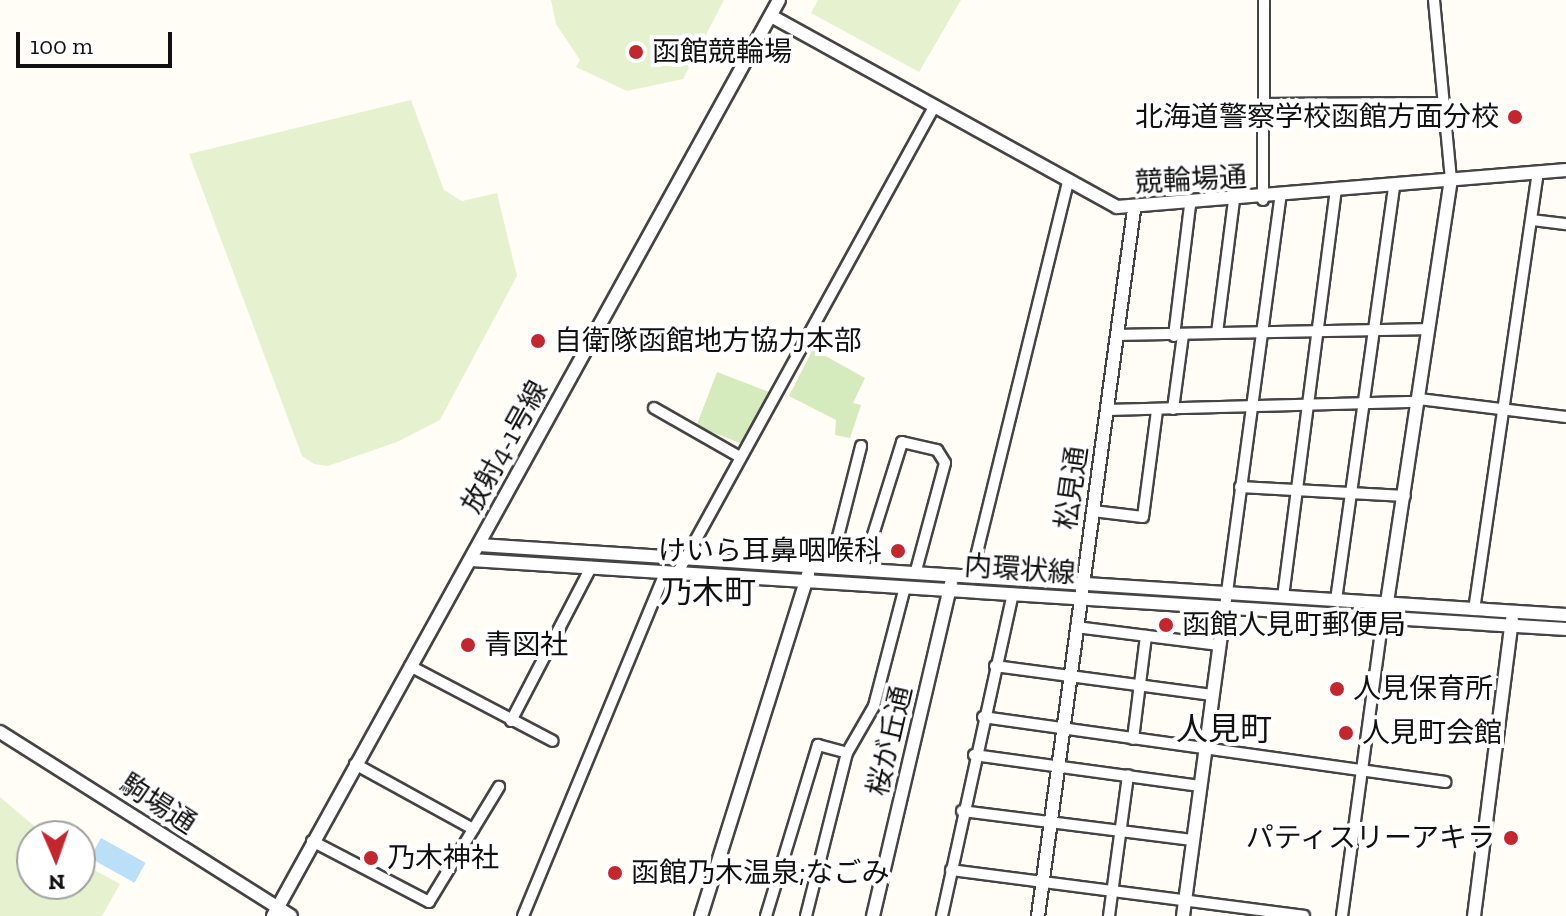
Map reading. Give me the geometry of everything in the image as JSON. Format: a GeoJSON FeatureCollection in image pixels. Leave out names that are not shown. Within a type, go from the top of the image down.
{"type":"FeatureCollection","features":[{"type":"Feature","properties":{"kind":"street","name":"放射4-1号線"},"geometry":{"type":"LineString","coordinates":[[275,912],[779,0]]}},
{"type":"Feature","properties":{"kind":"street"},"geometry":{"type":"LineString","coordinates":[[1263,200],[1264,0]]}},
{"type":"Feature","properties":{"kind":"street"},"geometry":{"type":"LineString","coordinates":[[1342,916],[1383,618],[1388,604],[1405,496],[1451,181],[1434,0]]}},
{"type":"Feature","properties":{"kind":"street","name":"競輪場通"},"geometry":{"type":"LineString","coordinates":[[771,16],[1068,181],[1134,210],[1335,194],[1566,170]]}},
{"type":"Feature","properties":{"kind":"street"},"geometry":{"type":"LineString","coordinates":[[1264,104],[1444,103]]}},
{"type":"Feature","properties":{"kind":"street"},"geometry":{"type":"LineString","coordinates":[[523,916],[672,572],[685,559],[934,107]]}},
{"type":"Feature","properties":{"kind":"street"},"geometry":{"type":"LineString","coordinates":[[1474,610],[1538,173]]}},
{"type":"Feature","properties":{"kind":"street"},"geometry":{"type":"LineString","coordinates":[[971,577],[1068,181]]}},
{"type":"Feature","properties":{"kind":"street"},"geometry":{"type":"LineString","coordinates":[[1336,600],[1394,188]]}},
{"type":"Feature","properties":{"kind":"street"},"geometry":{"type":"LineString","coordinates":[[1283,597],[1320,330],[1335,194]]}},
{"type":"Feature","properties":{"kind":"street"},"geometry":{"type":"LineString","coordinates":[[1183,916],[1280,198]]}},
{"type":"Feature","properties":{"kind":"street"},"geometry":{"type":"LineString","coordinates":[[1217,333],[1234,201]]}},
{"type":"Feature","properties":{"kind":"street"},"geometry":{"type":"LineString","coordinates":[[1173,409],[1190,205]]}},
{"type":"Feature","properties":{"kind":"street","name":"松見通"},"geometry":{"type":"LineString","coordinates":[[1038,916],[1081,583],[1120,335],[1134,210]]}},
{"type":"Feature","properties":{"kind":"street"},"geometry":{"type":"LineString","coordinates":[[1532,220],[1566,224]]}},
{"type":"Feature","properties":{"kind":"street"},"geometry":{"type":"LineString","coordinates":[[1120,335],[1429,329]]}},
{"type":"Feature","properties":{"kind":"street"},"geometry":{"type":"LineString","coordinates":[[1107,410],[1418,400],[1505,407],[1566,417]]}},
{"type":"Feature","properties":{"kind":"street"},"geometry":{"type":"LineString","coordinates":[[654,408],[740,457]]}},
{"type":"Feature","properties":{"kind":"street"},"geometry":{"type":"LineString","coordinates":[[1093,511],[1143,517],[1157,410]]}},
{"type":"Feature","properties":{"kind":"street"},"geometry":{"type":"LineString","coordinates":[[862,570],[902,442],[937,450],[945,463],[915,574]]}},
{"type":"Feature","properties":{"kind":"street"},"geometry":{"type":"LineString","coordinates":[[830,568],[861,446]]}},
{"type":"Feature","properties":{"kind":"street"},"geometry":{"type":"LineString","coordinates":[[1240,487],[1405,496]]}},
{"type":"Feature","properties":{"kind":"street","name":"内環状線"},"geometry":{"type":"LineString","coordinates":[[479,545],[1566,615]]}},
{"type":"Feature","properties":{"kind":"street","name":"内環状線"},"geometry":{"type":"LineString","coordinates":[[471,560],[1566,629]]}},
{"type":"Feature","properties":{"kind":"street"},"geometry":{"type":"LineString","coordinates":[[511,721],[591,567]]}},
{"type":"Feature","properties":{"kind":"street"},"geometry":{"type":"LineString","coordinates":[[701,916],[807,581],[808,567]]}},
{"type":"Feature","properties":{"kind":"street","name":"桜が丘通"},"geometry":{"type":"LineString","coordinates":[[873,916],[953,576]]}},
{"type":"Feature","properties":{"kind":"street"},"geometry":{"type":"LineString","coordinates":[[806,916],[847,753],[874,706],[905,587]]}},
{"type":"Feature","properties":{"kind":"street"},"geometry":{"type":"LineString","coordinates":[[942,916],[974,755],[1013,594]]}},
{"type":"Feature","properties":{"kind":"street"},"geometry":{"type":"LineString","coordinates":[[1474,916],[1513,612]]}},
{"type":"Feature","properties":{"kind":"street"},"geometry":{"type":"LineString","coordinates":[[1076,627],[1219,645]]}},
{"type":"Feature","properties":{"kind":"street"},"geometry":{"type":"LineString","coordinates":[[1133,739],[1146,636]]}},
{"type":"Feature","properties":{"kind":"street"},"geometry":{"type":"LineString","coordinates":[[410,666],[553,741]]}},
{"type":"Feature","properties":{"kind":"street"},"geometry":{"type":"LineString","coordinates":[[995,666],[1212,695]]}},
{"type":"Feature","properties":{"kind":"street"},"geometry":{"type":"LineString","coordinates":[[983,717],[1204,751],[1445,782]]}},
{"type":"Feature","properties":{"kind":"street","name":"駒場通"},"geometry":{"type":"LineString","coordinates":[[0,732],[275,912],[291,916]]}},
{"type":"Feature","properties":{"kind":"street"},"geometry":{"type":"LineString","coordinates":[[766,916],[818,745],[847,753]]}},
{"type":"Feature","properties":{"kind":"street"},"geometry":{"type":"LineString","coordinates":[[974,755],[1200,786]]}},
{"type":"Feature","properties":{"kind":"street"},"geometry":{"type":"LineString","coordinates":[[355,764],[473,829]]}},
{"type":"Feature","properties":{"kind":"street"},"geometry":{"type":"LineString","coordinates":[[1109,916],[1128,775]]}},
{"type":"Feature","properties":{"kind":"street"},"geometry":{"type":"LineString","coordinates":[[312,841],[429,902],[499,787]]}},
{"type":"Feature","properties":{"kind":"street"},"geometry":{"type":"LineString","coordinates":[[962,811],[1193,840]]}},
{"type":"Feature","properties":{"kind":"street"},"geometry":{"type":"LineString","coordinates":[[951,870],[1304,916]]}},
{"type":"Feature","properties":{"kind":"green space","name":"函館競輪場"},"geometry":{"type":"Polygon","coordinates":[[[551,0],[724,0],[683,79],[627,91],[576,67],[580,60],[556,24],[551,0]]]}},
{"type":"Feature","properties":{"kind":"green space"},"geometry":{"type":"Polygon","coordinates":[[[818,0],[961,0],[919,72],[811,13],[818,0]]]}},
{"type":"Feature","properties":{"kind":"green space"},"geometry":{"type":"Polygon","coordinates":[[[411,100],[444,190],[462,201],[497,193],[517,276],[440,420],[397,442],[328,466],[314,464],[302,456],[189,154],[411,100]]]}},
{"type":"Feature","properties":{"kind":"green space"},"geometry":{"type":"Polygon","coordinates":[[[813,349],[865,378],[853,403],[861,405],[850,438],[835,435],[836,420],[789,396],[813,349]]]}},
{"type":"Feature","properties":{"kind":"green space"},"geometry":{"type":"Polygon","coordinates":[[[717,372],[770,392],[749,447],[696,426],[717,372]]]}},
{"type":"Feature","properties":{"kind":"green space"},"geometry":{"type":"Polygon","coordinates":[[[0,797],[27,820],[16,820],[16,900],[96,900],[96,871],[120,884],[102,916],[0,916],[0,797]]]}},
{"type":"Feature","properties":{"kind":"water"},"geometry":{"type":"Polygon","coordinates":[[[101,838],[146,863],[134,883],[96,862],[96,847],[101,838]]]}},
{"type":"Feature","properties":{"kind":"place","name":"函館競輪場"},"geometry":{"type":"Point","coordinates":[636,52]}},
{"type":"Feature","properties":{"kind":"place","name":"北海道警察学校函館方面分校"},"geometry":{"type":"Point","coordinates":[1515,117]}},
{"type":"Feature","properties":{"kind":"place","name":"自衛隊函館地方協力本部"},"geometry":{"type":"Point","coordinates":[538,341]}},
{"type":"Feature","properties":{"kind":"place","name":"けいら耳鼻咽喉科"},"geometry":{"type":"Point","coordinates":[898,551]}},
{"type":"Feature","properties":{"kind":"place","name":"函館人見町郵便局"},"geometry":{"type":"Point","coordinates":[1166,625]}},
{"type":"Feature","properties":{"kind":"place","name":"青図社"},"geometry":{"type":"Point","coordinates":[468,645]}},
{"type":"Feature","properties":{"kind":"place","name":"人見保育所"},"geometry":{"type":"Point","coordinates":[1337,689]}},
{"type":"Feature","properties":{"kind":"place","name":"人見町会館"},"geometry":{"type":"Point","coordinates":[1346,733]}},
{"type":"Feature","properties":{"kind":"place","name":"パティスリーアキラ"},"geometry":{"type":"Point","coordinates":[1511,838]}},
{"type":"Feature","properties":{"kind":"place","name":"乃木神社"},"geometry":{"type":"Point","coordinates":[371,858]}},
{"type":"Feature","properties":{"kind":"place","name":"函館乃木温泉;なごみ"},"geometry":{"type":"Point","coordinates":[615,873]}},
{"type":"Feature","properties":{"kind":"district","name":"乃木町"},"geometry":{"type":"Point","coordinates":[708,592]}},
{"type":"Feature","properties":{"kind":"district","name":"人見町"},"geometry":{"type":"Point","coordinates":[1224,729]}}]}
